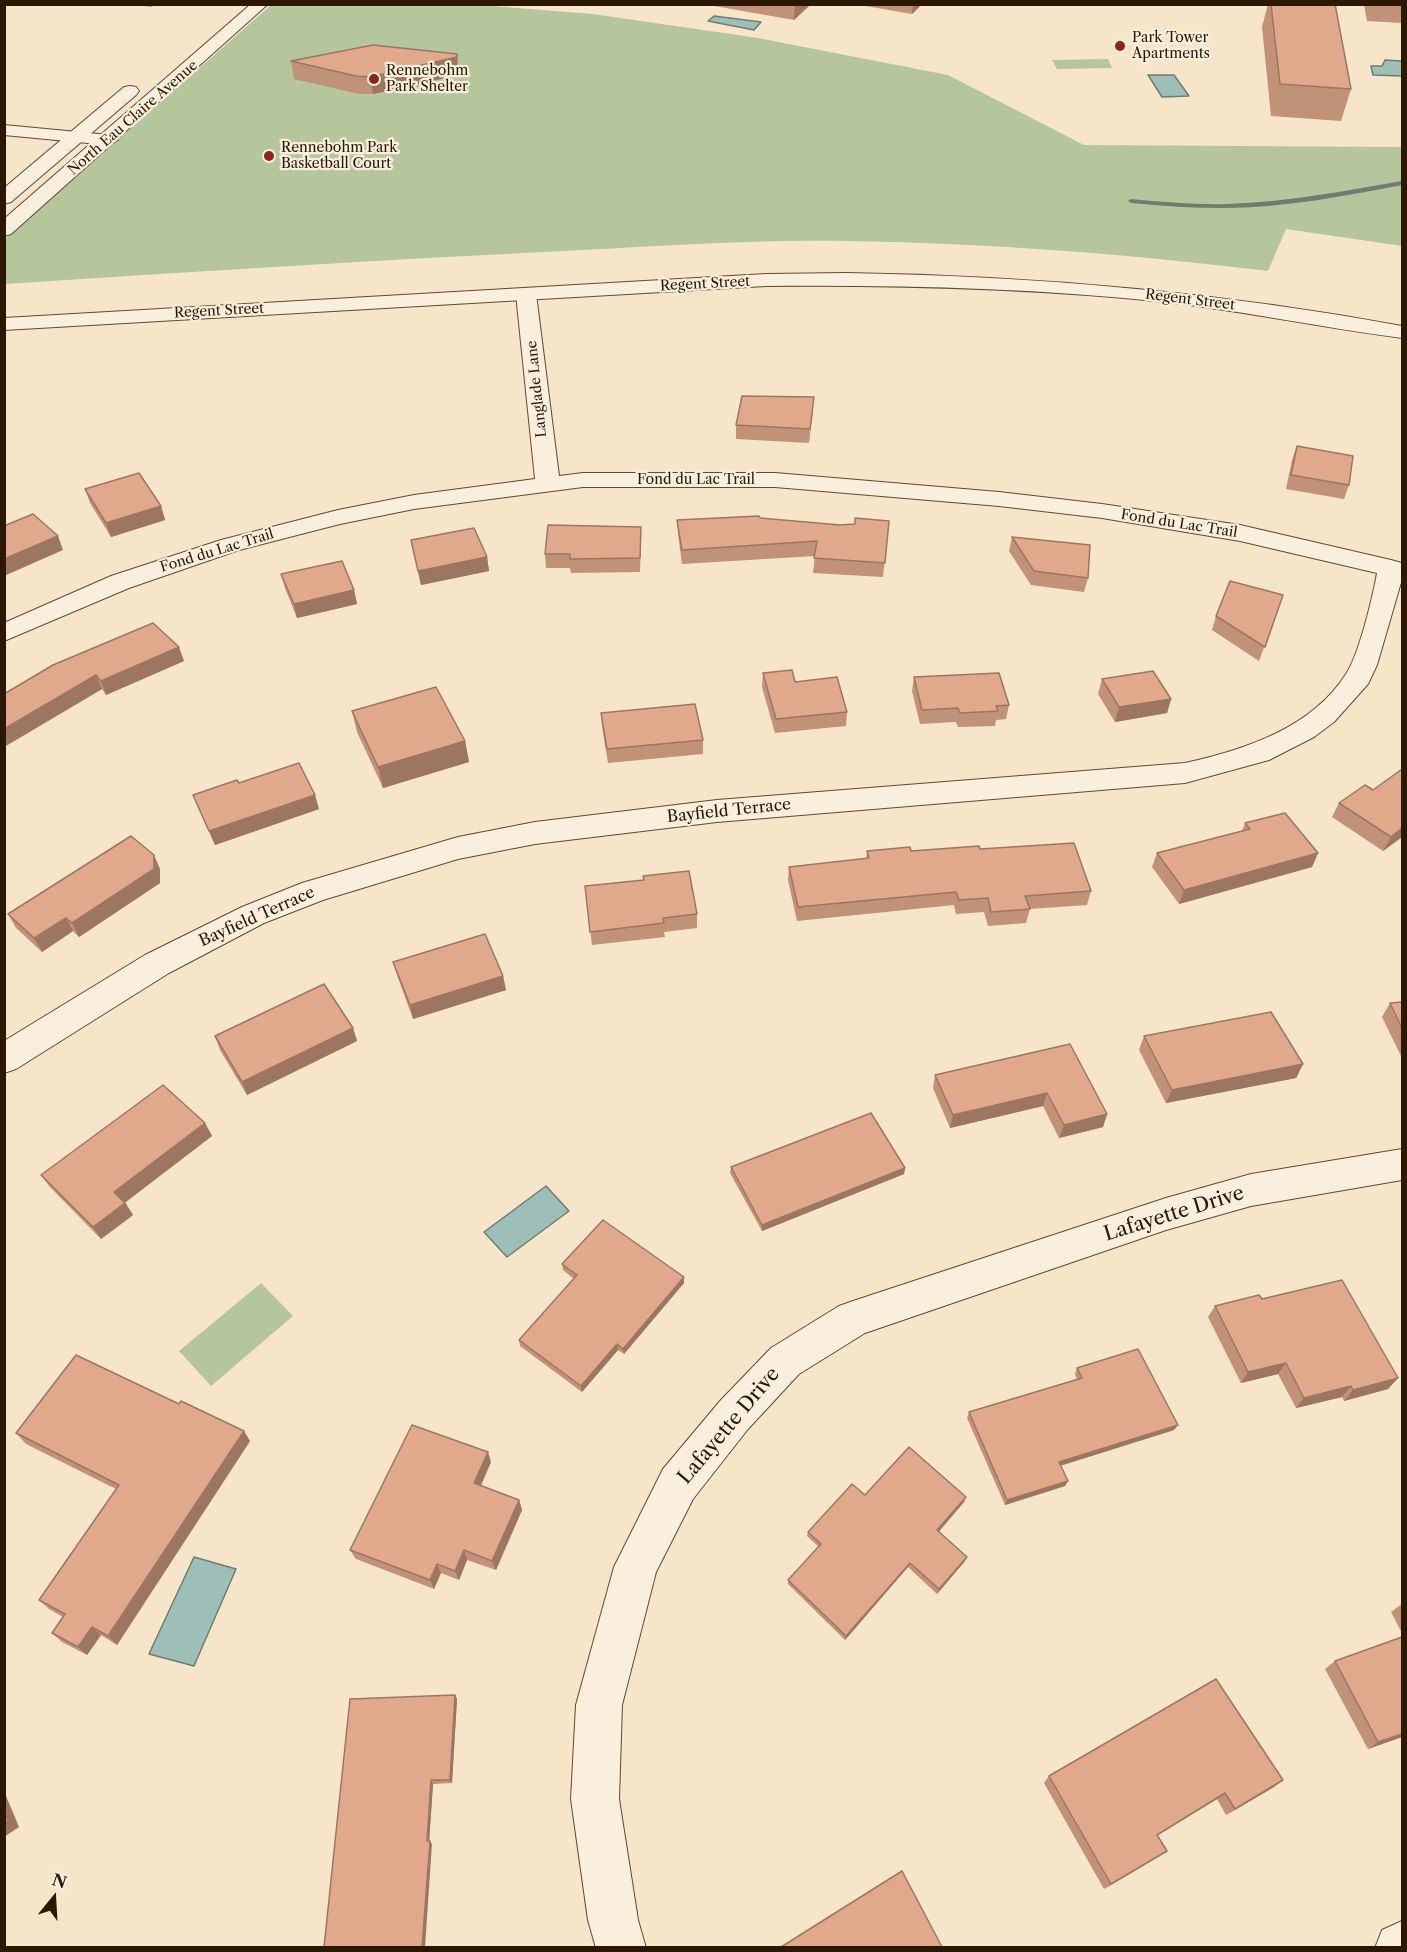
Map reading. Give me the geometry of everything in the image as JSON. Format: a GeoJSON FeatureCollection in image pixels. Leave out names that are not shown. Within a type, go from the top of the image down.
{"type":"FeatureCollection","features":[{"type":"Feature","properties":{"kind":"street","name":"North Eau Claire Avenue"},"geometry":{"type":"LineString","coordinates":[[4,230],[261,4]]}},
{"type":"Feature","properties":{"kind":"street","name":"North Eau Claire Avenue"},"geometry":{"type":"LineString","coordinates":[[4,198],[148,76]]}},
{"type":"Feature","properties":{"kind":"street"},"geometry":{"type":"LineString","coordinates":[[4,130],[109,140]]}},
{"type":"Feature","properties":{"kind":"street","name":"Regent Street"},"geometry":{"type":"LineString","coordinates":[[736,262],[827,259]]}},
{"type":"Feature","properties":{"kind":"street"},"geometry":{"type":"LineString","coordinates":[[915,260],[938,261]]}},
{"type":"Feature","properties":{"kind":"street"},"geometry":{"type":"LineString","coordinates":[[960,262],[1014,264]]}},
{"type":"Feature","properties":{"kind":"street","name":"Regent Street"},"geometry":{"type":"LineString","coordinates":[[486,276],[526,284],[586,270]]}},
{"type":"Feature","properties":{"kind":"street","name":"Regent Street"},"geometry":{"type":"LineString","coordinates":[[1144,274],[1354,303]]}},
{"type":"Feature","properties":{"kind":"street","name":"Regent Street"},"geometry":{"type":"LineString","coordinates":[[4,324],[526,284],[950,280],[1168,297],[1290,313],[1402,332]]}},
{"type":"Feature","properties":{"kind":"street","name":"Langlade Lane"},"geometry":{"type":"LineString","coordinates":[[526,284],[548,483]]}},
{"type":"Feature","properties":{"kind":"street"},"geometry":{"type":"LineString","coordinates":[[1374,307],[1402,312]]}},
{"type":"Feature","properties":{"kind":"street","name":"Fond du Lac Trail"},"geometry":{"type":"LineString","coordinates":[[4,633],[120,582],[230,545],[338,517],[414,502],[548,483],[684,478],[775,480],[999,499],[1102,511],[1240,533],[1397,570]]}},
{"type":"Feature","properties":{"kind":"street","name":"Bayfield Terrace"},"geometry":{"type":"LineString","coordinates":[[4,1059],[157,964],[253,915],[313,891],[458,848],[535,833],[717,811],[1185,773],[1217,767],[1264,751],[1309,728],[1335,705],[1359,677],[1397,570]]}},
{"type":"Feature","properties":{"kind":"street","name":"Lafayette Drive"},"geometry":{"type":"LineString","coordinates":[[621,1947],[613,1920],[595,1799],[599,1705],[636,1567],[678,1484],[734,1415],[785,1361],[853,1319],[1166,1214],[1251,1190],[1402,1165]]}},
{"type":"Feature","properties":{"kind":"green space"},"geometry":{"type":"Polygon","coordinates":[[[271,5],[479,5],[593,14],[758,38],[948,75],[1084,145],[1402,147],[1402,246],[1286,229],[1268,271],[1163,259],[1007,247],[902,242],[773,241],[409,259],[5,284],[4,240],[271,5]]]}},
{"type":"Feature","properties":{"kind":"green space"},"geometry":{"type":"Polygon","coordinates":[[[1108,59],[1112,68],[1057,69],[1052,60],[1108,59]]]}},
{"type":"Feature","properties":{"kind":"green space"},"geometry":{"type":"Polygon","coordinates":[[[261,1283],[293,1316],[211,1386],[179,1351],[261,1283]]]}},
{"type":"Feature","properties":{"kind":"water"},"geometry":{"type":"Polygon","coordinates":[[[714,16],[761,22],[754,30],[708,21],[714,16]]]}},
{"type":"Feature","properties":{"kind":"water"},"geometry":{"type":"Polygon","coordinates":[[[1385,60],[1402,61],[1402,76],[1373,75],[1371,66],[1382,66],[1385,60]]]}},
{"type":"Feature","properties":{"kind":"water"},"geometry":{"type":"Polygon","coordinates":[[[1148,75],[1174,75],[1189,96],[1162,97],[1148,75]]]}},
{"type":"Feature","properties":{"kind":"water"},"geometry":{"type":"Polygon","coordinates":[[[546,1186],[569,1211],[507,1257],[484,1232],[546,1186]]]}},
{"type":"Feature","properties":{"kind":"water"},"geometry":{"type":"Polygon","coordinates":[[[194,1557],[236,1569],[194,1666],[149,1654],[194,1557]]]}},
{"type":"Feature","properties":{"kind":"building"},"geometry":{"type":"Polygon","coordinates":[[[1271,4],[1335,4],[1351,89],[1280,84],[1271,4]]]}},
{"type":"Feature","properties":{"kind":"building"},"geometry":{"type":"Polygon","coordinates":[[[373,45],[457,54],[457,57],[370,77],[291,61],[373,45]]]}},
{"type":"Feature","properties":{"kind":"building"},"geometry":{"type":"Polygon","coordinates":[[[742,396],[814,397],[810,429],[736,425],[742,396]]]}},
{"type":"Feature","properties":{"kind":"building"},"geometry":{"type":"Polygon","coordinates":[[[1297,446],[1353,456],[1349,485],[1291,475],[1297,446]]]}},
{"type":"Feature","properties":{"kind":"building"},"geometry":{"type":"Polygon","coordinates":[[[139,473],[161,506],[106,523],[85,489],[139,473]]]}},
{"type":"Feature","properties":{"kind":"building"},"geometry":{"type":"Polygon","coordinates":[[[33,514],[58,536],[4,559],[4,526],[33,514]]]}},
{"type":"Feature","properties":{"kind":"building"},"geometry":{"type":"Polygon","coordinates":[[[759,516],[760,518],[840,525],[855,524],[855,518],[889,521],[885,563],[814,558],[817,541],[682,550],[677,520],[759,516]]]}},
{"type":"Feature","properties":{"kind":"building"},"geometry":{"type":"Polygon","coordinates":[[[548,525],[641,527],[640,558],[570,559],[570,554],[545,554],[548,525]]]}},
{"type":"Feature","properties":{"kind":"building"},"geometry":{"type":"Polygon","coordinates":[[[474,528],[487,557],[418,571],[411,540],[474,528]]]}},
{"type":"Feature","properties":{"kind":"building"},"geometry":{"type":"Polygon","coordinates":[[[1012,537],[1090,545],[1088,578],[1034,571],[1012,537]]]}},
{"type":"Feature","properties":{"kind":"building"},"geometry":{"type":"Polygon","coordinates":[[[342,561],[354,590],[294,604],[281,574],[342,561]]]}},
{"type":"Feature","properties":{"kind":"building"},"geometry":{"type":"Polygon","coordinates":[[[1230,581],[1283,595],[1265,647],[1216,616],[1230,581]]]}},
{"type":"Feature","properties":{"kind":"building"},"geometry":{"type":"Polygon","coordinates":[[[153,623],[179,647],[101,681],[96,675],[4,729],[4,694],[53,665],[153,623]]]}},
{"type":"Feature","properties":{"kind":"building"},"geometry":{"type":"Polygon","coordinates":[[[792,670],[795,682],[837,677],[847,712],[776,719],[763,673],[792,670]]]}},
{"type":"Feature","properties":{"kind":"building"},"geometry":{"type":"Polygon","coordinates":[[[1153,671],[1171,699],[1119,707],[1102,679],[1153,671]]]}},
{"type":"Feature","properties":{"kind":"building"},"geometry":{"type":"Polygon","coordinates":[[[999,673],[1009,705],[996,706],[998,711],[960,713],[958,708],[922,710],[914,677],[999,673]]]}},
{"type":"Feature","properties":{"kind":"building"},"geometry":{"type":"Polygon","coordinates":[[[436,687],[465,741],[378,767],[352,711],[436,687]]]}},
{"type":"Feature","properties":{"kind":"building"},"geometry":{"type":"Polygon","coordinates":[[[695,704],[703,740],[607,749],[601,713],[695,704]]]}},
{"type":"Feature","properties":{"kind":"building"},"geometry":{"type":"Polygon","coordinates":[[[299,763],[315,795],[209,831],[193,795],[237,780],[239,783],[299,763]]]}},
{"type":"Feature","properties":{"kind":"building"},"geometry":{"type":"Polygon","coordinates":[[[1402,769],[1402,828],[1391,837],[1339,803],[1365,785],[1373,790],[1402,769]]]}},
{"type":"Feature","properties":{"kind":"building"},"geometry":{"type":"Polygon","coordinates":[[[1285,813],[1318,853],[1184,890],[1157,853],[1250,829],[1245,823],[1285,813]]]}},
{"type":"Feature","properties":{"kind":"building"},"geometry":{"type":"Polygon","coordinates":[[[131,836],[154,855],[154,869],[72,923],[66,918],[34,938],[8,914],[131,836]]]}},
{"type":"Feature","properties":{"kind":"building"},"geometry":{"type":"Polygon","coordinates":[[[1074,843],[1091,891],[1025,896],[1030,909],[991,912],[988,898],[959,900],[956,892],[798,907],[789,867],[869,858],[867,851],[910,847],[911,851],[1074,843]]]}},
{"type":"Feature","properties":{"kind":"building"},"geometry":{"type":"Polygon","coordinates":[[[689,871],[697,914],[663,918],[664,923],[590,932],[585,886],[644,880],[643,876],[689,871]]]}},
{"type":"Feature","properties":{"kind":"building"},"geometry":{"type":"Polygon","coordinates":[[[485,934],[503,976],[410,1005],[393,962],[485,934]]]}},
{"type":"Feature","properties":{"kind":"building"},"geometry":{"type":"Polygon","coordinates":[[[324,984],[353,1028],[242,1082],[215,1036],[324,984]]]}},
{"type":"Feature","properties":{"kind":"building"},"geometry":{"type":"Polygon","coordinates":[[[1402,1002],[1402,1028],[1390,1003],[1402,1002]]]}},
{"type":"Feature","properties":{"kind":"building"},"geometry":{"type":"Polygon","coordinates":[[[1271,1012],[1303,1064],[1172,1090],[1144,1036],[1271,1012]]]}},
{"type":"Feature","properties":{"kind":"building"},"geometry":{"type":"Polygon","coordinates":[[[1070,1044],[1107,1114],[1064,1125],[1047,1093],[953,1115],[935,1075],[1070,1044]]]}},
{"type":"Feature","properties":{"kind":"building"},"geometry":{"type":"Polygon","coordinates":[[[163,1085],[205,1123],[114,1192],[125,1203],[93,1227],[41,1175],[163,1085]]]}},
{"type":"Feature","properties":{"kind":"building"},"geometry":{"type":"Polygon","coordinates":[[[871,1113],[905,1168],[762,1225],[731,1167],[871,1113]]]}},
{"type":"Feature","properties":{"kind":"building"},"geometry":{"type":"Polygon","coordinates":[[[603,1220],[684,1277],[623,1349],[617,1344],[581,1386],[519,1340],[577,1275],[562,1264],[603,1220]]]}},
{"type":"Feature","properties":{"kind":"building"},"geometry":{"type":"Polygon","coordinates":[[[1342,1280],[1398,1378],[1353,1390],[1351,1386],[1304,1398],[1286,1363],[1248,1372],[1215,1306],[1259,1295],[1262,1299],[1342,1280]]]}},
{"type":"Feature","properties":{"kind":"building"},"geometry":{"type":"Polygon","coordinates":[[[1138,1349],[1178,1425],[1059,1462],[1068,1481],[1007,1500],[969,1412],[1082,1378],[1077,1368],[1138,1349]]]}},
{"type":"Feature","properties":{"kind":"building"},"geometry":{"type":"Polygon","coordinates":[[[76,1355],[179,1404],[181,1401],[244,1431],[108,1636],[92,1627],[78,1647],[52,1633],[65,1614],[39,1600],[119,1485],[16,1433],[76,1355]]]}},
{"type":"Feature","properties":{"kind":"building"},"geometry":{"type":"Polygon","coordinates":[[[412,1425],[488,1452],[474,1483],[519,1500],[492,1561],[464,1550],[455,1571],[437,1564],[430,1580],[350,1550],[412,1425]]]}},
{"type":"Feature","properties":{"kind":"building"},"geometry":{"type":"Polygon","coordinates":[[[909,1447],[966,1497],[937,1530],[967,1557],[939,1589],[910,1563],[846,1636],[788,1580],[821,1544],[808,1532],[852,1484],[865,1495],[909,1447]]]}},
{"type":"Feature","properties":{"kind":"building"},"geometry":{"type":"Polygon","coordinates":[[[1402,1637],[1402,1734],[1378,1742],[1335,1661],[1402,1637]]]}},
{"type":"Feature","properties":{"kind":"building"},"geometry":{"type":"Polygon","coordinates":[[[1216,1679],[1283,1780],[1235,1809],[1225,1793],[1157,1835],[1167,1851],[1111,1884],[1049,1776],[1216,1679]]]}},
{"type":"Feature","properties":{"kind":"building"},"geometry":{"type":"Polygon","coordinates":[[[455,1695],[450,1780],[431,1780],[427,1841],[430,1841],[422,1947],[324,1947],[350,1699],[455,1695]]]}},
{"type":"Feature","properties":{"kind":"building"},"geometry":{"type":"Polygon","coordinates":[[[902,1871],[942,1947],[781,1947],[902,1871]]]}},
{"type":"Feature","properties":{"kind":"waterway"},"geometry":{"type":"LineString","coordinates":[[1131,201],[1200,206],[1251,205],[1302,200],[1402,183]]}},
{"type":"Feature","properties":{"kind":"place","name":"Park Tower Apartments"},"geometry":{"type":"Point","coordinates":[1120,46]}},
{"type":"Feature","properties":{"kind":"place","name":"Rennebohm Park Shelter"},"geometry":{"type":"Point","coordinates":[374,79]}},
{"type":"Feature","properties":{"kind":"place","name":"Rennebohm Park Basketball Court"},"geometry":{"type":"Point","coordinates":[269,156]}}]}
